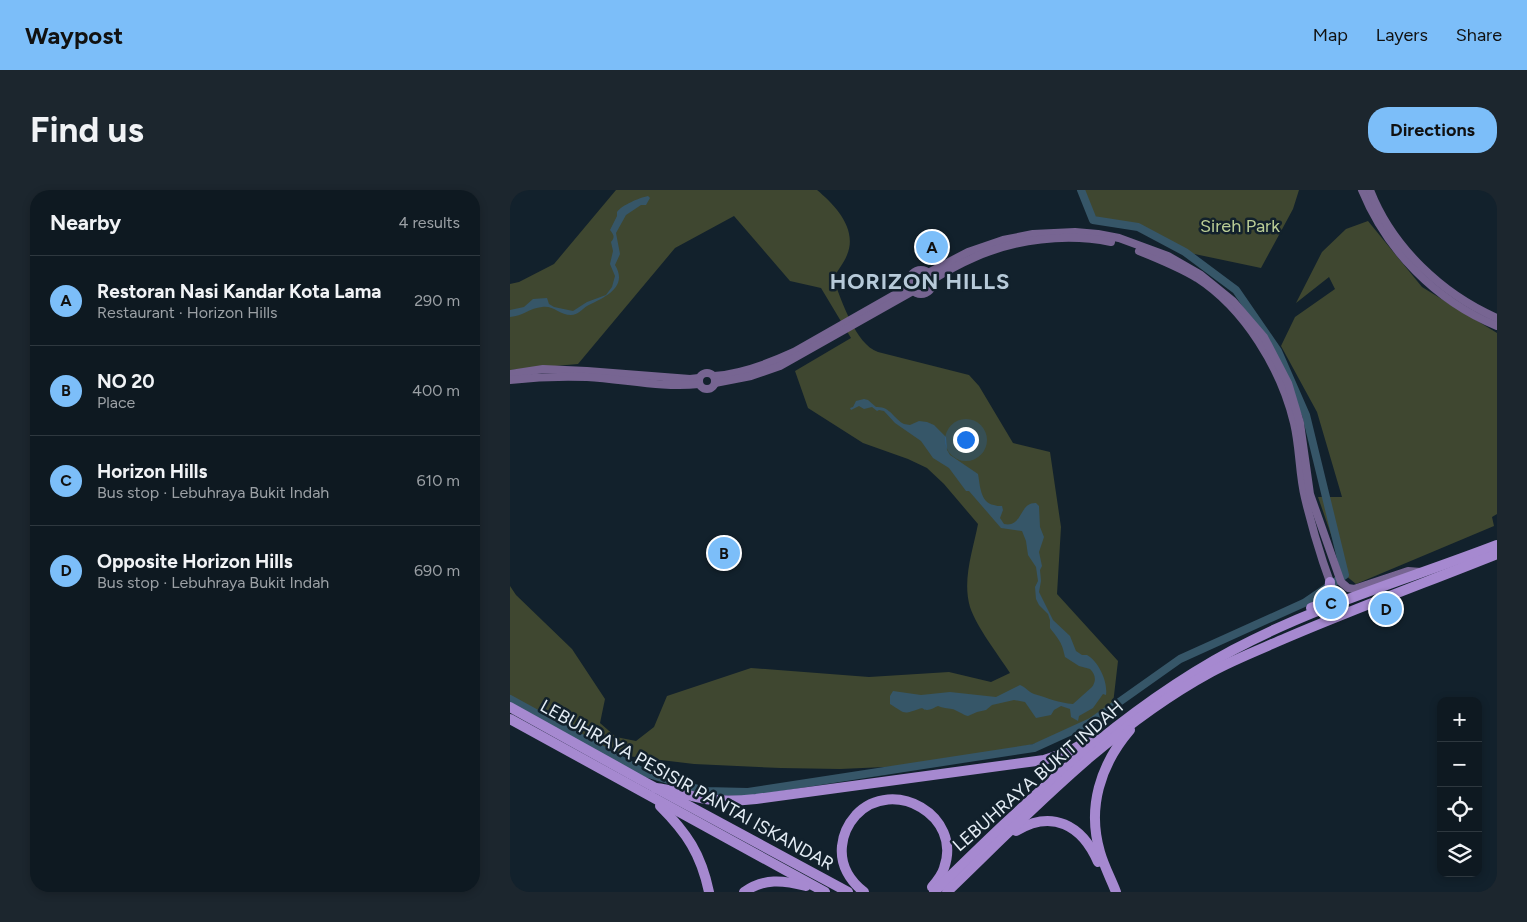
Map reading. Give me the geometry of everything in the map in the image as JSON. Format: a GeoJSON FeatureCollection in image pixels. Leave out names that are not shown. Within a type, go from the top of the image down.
{"type":"FeatureCollection","features":[{"type":"Feature","properties":{"kind":"highway","name":"LEBUHRAYA BUKIT INDAH"},"geometry":{"type":"LineString","coordinates":[[947,892],[1031,811],[1111,740],[1146,714],[1210,673],[1340,609],[1424,572],[1497,545]]}},
{"type":"Feature","properties":{"kind":"highway","name":"LEBUHRAYA BUKIT INDAH"},"geometry":{"type":"LineString","coordinates":[[934,892],[1018,812],[1100,738],[1131,714],[1194,672],[1258,637],[1497,554]]}},
{"type":"Feature","properties":{"kind":"highway"},"geometry":{"type":"LineString","coordinates":[[1258,637],[1283,619],[1321,604],[1329,595],[1330,582]]}},
{"type":"Feature","properties":{"kind":"highway","name":"LEBUHRAYA PESISIR PANTAI ISKANDAR"},"geometry":{"type":"LineString","coordinates":[[510,707],[821,890]]}},
{"type":"Feature","properties":{"kind":"highway"},"geometry":{"type":"LineString","coordinates":[[709,892],[703,868],[692,843],[653,792],[670,789],[714,800],[744,800],[1035,762],[1068,752],[1131,714]]}},
{"type":"Feature","properties":{"kind":"highway"},"geometry":{"type":"LineString","coordinates":[[1116,892],[1102,859],[1097,841],[1095,814],[1097,791],[1112,754],[1129,731],[1146,714]]}},
{"type":"Feature","properties":{"kind":"highway","name":"LEBUHRAYA PESISIR PANTAI ISKANDAR"},"geometry":{"type":"LineString","coordinates":[[510,719],[848,892]]}},
{"type":"Feature","properties":{"kind":"highway"},"geometry":{"type":"LineString","coordinates":[[864,892],[852,880],[844,868],[841,848],[844,834],[853,818],[862,809],[874,803],[892,799],[910,802],[923,808],[938,822],[944,835],[947,850],[946,863],[942,874],[929,892]]}},
{"type":"Feature","properties":{"kind":"highway"},"geometry":{"type":"LineString","coordinates":[[995,846],[1032,822],[1049,820],[1067,825],[1080,834],[1088,843],[1110,892]]}},
{"type":"Feature","properties":{"kind":"highway"},"geometry":{"type":"LineString","coordinates":[[744,892],[756,885],[772,880],[821,890]]}},
{"type":"Feature","properties":{"kind":"street"},"geometry":{"type":"LineString","coordinates":[[1362,190],[1367,204],[1384,234],[1415,271],[1453,303],[1497,326]]}},
{"type":"Feature","properties":{"kind":"street"},"geometry":{"type":"LineString","coordinates":[[1370,190],[1390,229],[1421,266],[1457,296],[1497,318]]}},
{"type":"Feature","properties":{"kind":"street"},"geometry":{"type":"LineString","coordinates":[[930,276],[968,252],[1003,240],[1033,234],[1075,232],[1118,238],[1168,256],[1201,274],[1233,301],[1264,337],[1288,383],[1300,423],[1310,494],[1336,570],[1344,585],[1354,589],[1408,571],[1424,572]]}},
{"type":"Feature","properties":{"kind":"street"},"geometry":{"type":"LineString","coordinates":[[911,288],[910,279],[913,273],[919,271],[930,276],[1004,246],[1055,238],[1098,239],[1118,243],[1166,261],[1198,279],[1228,305],[1258,340],[1281,385],[1294,424],[1304,498],[1340,609]]}},
{"type":"Feature","properties":{"kind":"street"},"geometry":{"type":"LineString","coordinates":[[911,288],[922,294],[928,291],[932,286],[930,276]]}},
{"type":"Feature","properties":{"kind":"street"},"geometry":{"type":"LineString","coordinates":[[510,380],[544,376],[588,377],[691,385],[699,381],[702,374],[706,373],[715,380],[751,376],[780,366],[911,288]]}},
{"type":"Feature","properties":{"kind":"street"},"geometry":{"type":"LineString","coordinates":[[510,374],[544,369],[699,381]]}},
{"type":"Feature","properties":{"kind":"street"},"geometry":{"type":"LineString","coordinates":[[699,381],[702,388],[707,390],[712,388],[715,380]]}},
{"type":"Feature","properties":{"kind":"green space"},"geometry":{"type":"Polygon","coordinates":[[[616,190],[817,190],[831,203],[843,218],[847,227],[850,245],[844,261],[833,279],[850,320],[863,340],[878,352],[969,375],[979,386],[1013,443],[1050,452],[1061,527],[1057,594],[1118,661],[1113,704],[1088,722],[1062,735],[1030,745],[908,766],[840,769],[694,764],[619,755],[597,745],[510,696],[510,586],[516,595],[572,649],[605,699],[600,723],[616,737],[636,741],[654,727],[667,696],[751,668],[869,677],[949,672],[991,682],[1010,673],[983,632],[970,607],[967,586],[978,524],[944,484],[927,468],[863,443],[808,408],[795,371],[851,338],[821,288],[790,281],[734,216],[675,248],[578,364],[510,370],[510,284],[519,282],[554,264],[616,190]]]}},
{"type":"Feature","properties":{"kind":"green space","name":"Sireh Park"},"geometry":{"type":"Polygon","coordinates":[[[1081,190],[1299,190],[1293,209],[1261,268],[1185,252],[1138,227],[1093,220],[1081,190]]]}},
{"type":"Feature","properties":{"kind":"green space"},"geometry":{"type":"Polygon","coordinates":[[[1368,221],[1422,287],[1497,333],[1497,514],[1492,517],[1494,526],[1356,584],[1345,575],[1318,497],[1342,497],[1317,412],[1281,346],[1295,317],[1335,289],[1329,277],[1296,303],[1322,252],[1346,229],[1368,221]]]}},
{"type":"Feature","properties":{"kind":"water"},"geometry":{"type":"Polygon","coordinates":[[[648,196],[650,198],[646,205],[641,205],[626,215],[616,233],[620,254],[615,265],[619,280],[617,286],[607,296],[573,315],[567,315],[546,307],[510,317],[510,310],[524,307],[533,299],[547,298],[549,304],[554,307],[573,311],[587,302],[606,295],[612,287],[615,276],[610,264],[613,251],[611,242],[614,236],[610,230],[617,212],[631,202],[648,196]]]}},
{"type":"Feature","properties":{"kind":"water"},"geometry":{"type":"Polygon","coordinates":[[[864,399],[876,407],[885,408],[904,424],[910,425],[919,421],[934,425],[946,437],[947,450],[950,455],[978,474],[983,497],[986,501],[989,504],[1002,506],[1003,510],[1000,518],[1004,524],[1015,522],[1026,506],[1036,503],[1039,506],[1040,527],[1044,537],[1039,552],[1042,566],[1040,570],[1039,592],[1053,620],[1070,636],[1076,651],[1082,655],[1087,655],[1095,662],[1106,684],[1106,695],[1103,694],[1093,708],[1079,716],[1078,721],[1071,717],[1070,709],[1061,706],[1054,710],[1051,715],[1036,718],[1025,702],[1014,700],[992,705],[986,710],[968,716],[938,706],[928,710],[922,708],[904,712],[890,704],[890,696],[893,691],[921,695],[950,692],[996,697],[1020,685],[1034,694],[1073,704],[1092,687],[1095,677],[1090,669],[1079,666],[1065,657],[1060,641],[1050,628],[1048,614],[1036,599],[1035,587],[1038,581],[1036,567],[1028,555],[1022,531],[1001,528],[969,491],[966,491],[949,468],[933,458],[921,441],[895,423],[884,411],[877,411],[872,407],[864,409],[859,406],[851,410],[850,408],[853,407],[856,401],[864,399]]]}},
{"type":"Feature","properties":{"kind":"waterway"},"geometry":{"type":"LineString","coordinates":[[510,699],[645,773],[705,791],[748,792],[1034,748],[1091,722],[1180,659],[1304,603],[1345,575],[1306,415],[1278,351],[1236,290],[1185,252],[1138,227],[1093,220],[1081,190]]}},
{"type":"Feature","properties":{"kind":"place","name":"Restoran Nasi Kandar Kota Lama"},"geometry":{"type":"Point","coordinates":[932,247]}},
{"type":"Feature","properties":{"kind":"place","name":"NO 20"},"geometry":{"type":"Point","coordinates":[724,553]}},
{"type":"Feature","properties":{"kind":"place","name":"Horizon Hills"},"geometry":{"type":"Point","coordinates":[1331,603]}},
{"type":"Feature","properties":{"kind":"place","name":"Opposite Horizon Hills"},"geometry":{"type":"Point","coordinates":[1386,609]}},
{"type":"Feature","properties":{"kind":"district","name":"HORIZON HILLS"},"geometry":{"type":"Point","coordinates":[920,281]}}]}
